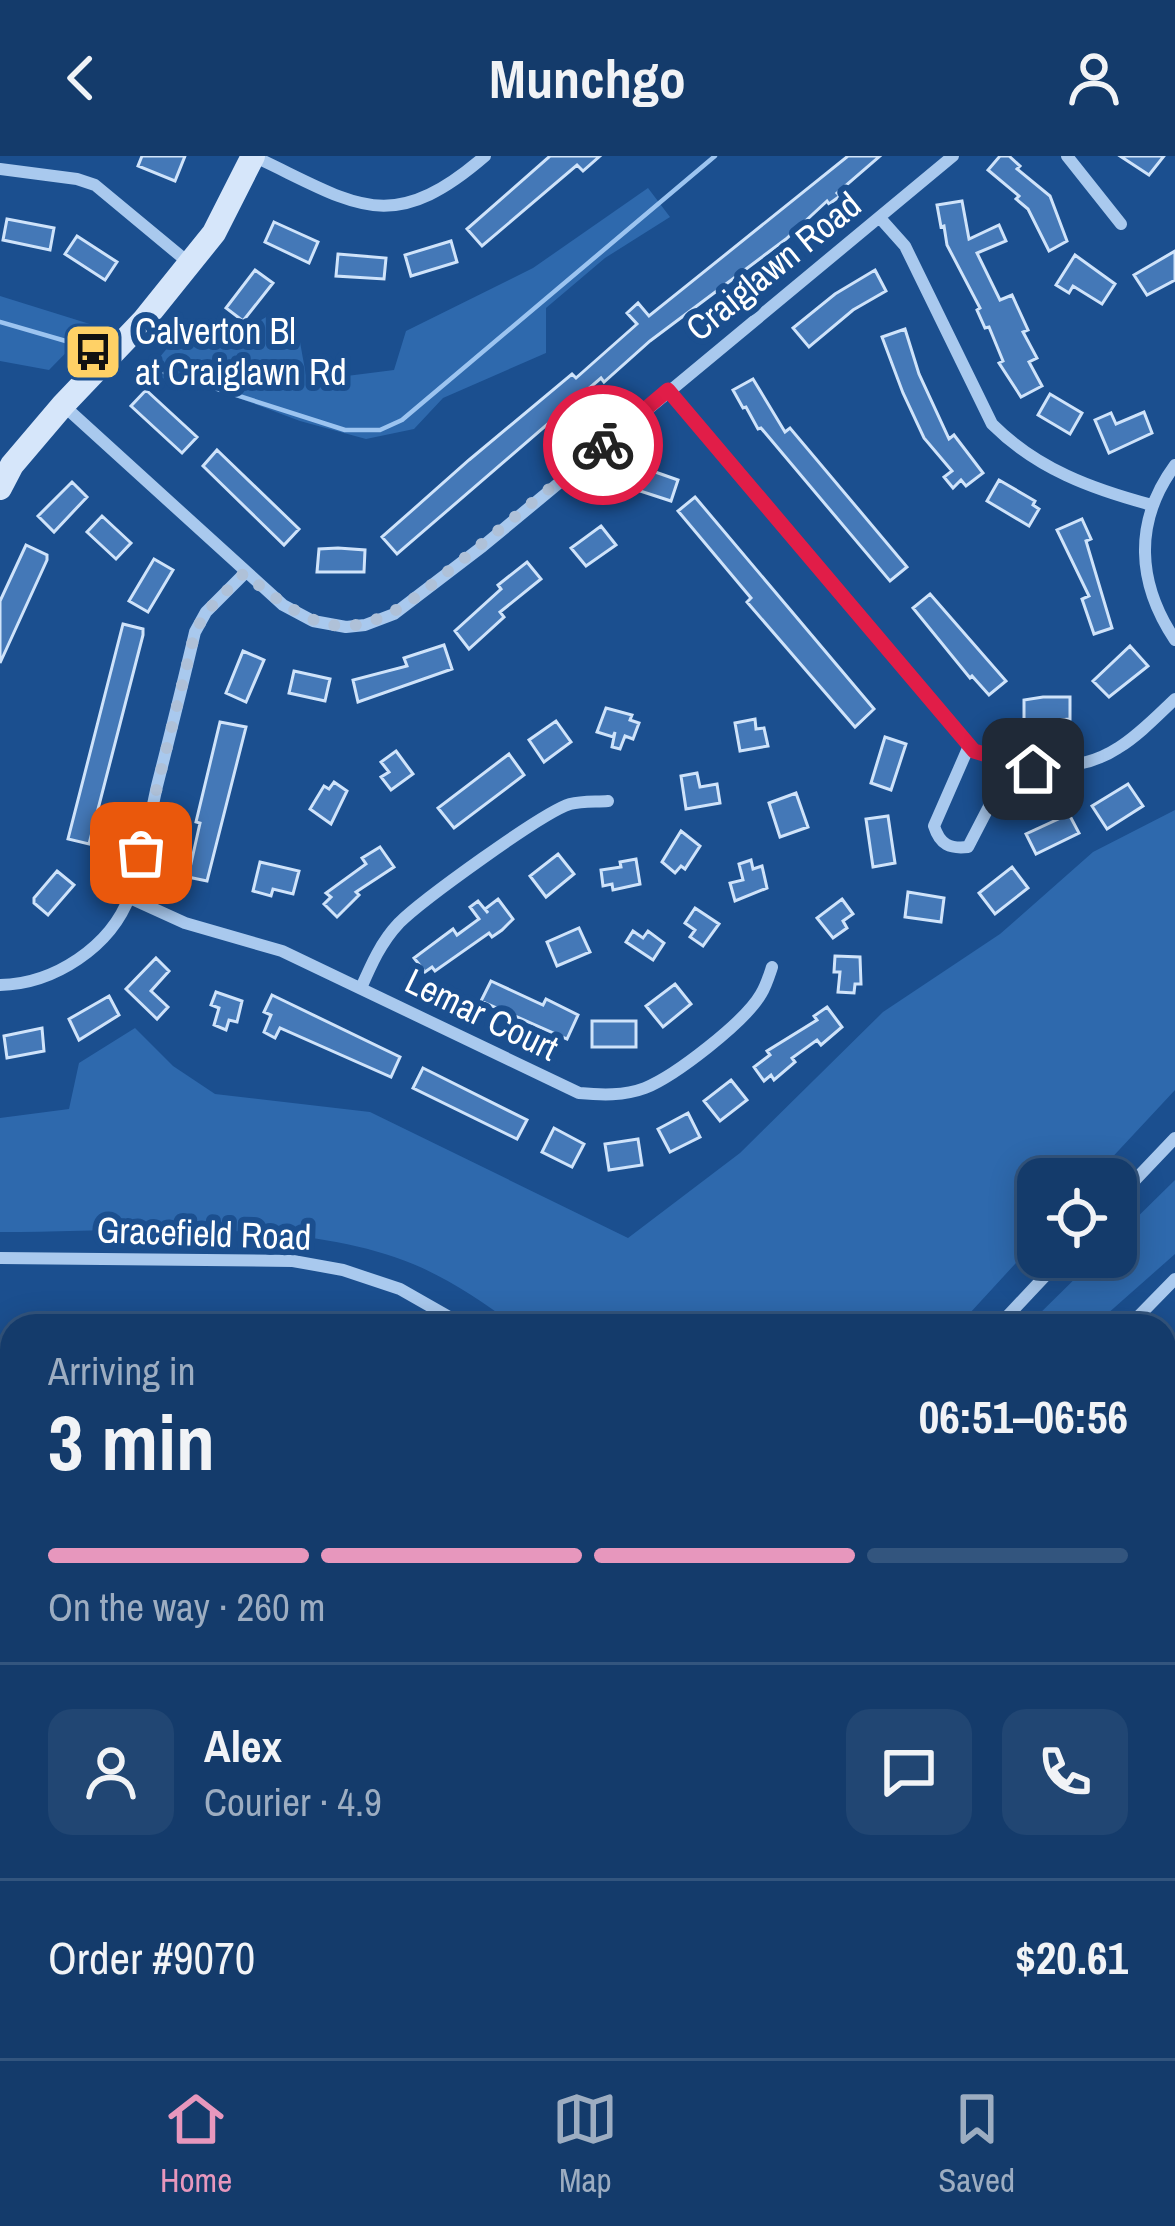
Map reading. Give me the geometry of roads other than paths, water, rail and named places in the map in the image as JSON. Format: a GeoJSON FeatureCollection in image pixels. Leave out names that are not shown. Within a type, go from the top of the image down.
{"type":"FeatureCollection","features":[{"type":"Feature","properties":{"kind":"street"},"geometry":{"type":"LineString","coordinates":[[22,172],[24,156]]}},
{"type":"Feature","properties":{"kind":"street"},"geometry":{"type":"LineString","coordinates":[[0,488],[12,465],[144,320],[214,233],[253,156],[352,202],[389,206],[411,205],[443,190],[485,156]]}},
{"type":"Feature","properties":{"kind":"street","name":"Craiglawn Road"},"geometry":{"type":"LineString","coordinates":[[63,405],[283,605],[313,621],[365,625],[394,614],[483,546],[953,156]]}},
{"type":"Feature","properties":{"kind":"street"},"geometry":{"type":"LineString","coordinates":[[1067,156],[1120,224]]}},
{"type":"Feature","properties":{"kind":"street"},"geometry":{"type":"LineString","coordinates":[[0,169],[95,185],[190,263]]}},
{"type":"Feature","properties":{"kind":"street"},"geometry":{"type":"LineString","coordinates":[[880,218],[905,246],[992,424],[1013,445],[1067,477],[1152,505]]}},
{"type":"Feature","properties":{"kind":"street"},"geometry":{"type":"LineString","coordinates":[[668,390],[969,746],[1033,769],[1095,759],[1117,749],[1175,699]]}},
{"type":"Feature","properties":{"kind":"street"},"geometry":{"type":"LineString","coordinates":[[1175,465],[1152,505],[1146,538],[1146,584],[1175,640]]}},
{"type":"Feature","properties":{"kind":"street"},"geometry":{"type":"LineString","coordinates":[[0,986],[21,985],[73,962],[100,942],[130,898],[195,632],[206,612],[244,573]]}},
{"type":"Feature","properties":{"kind":"street"},"geometry":{"type":"LineString","coordinates":[[969,746],[934,826],[938,838],[952,849],[968,848],[977,835],[1010,764]]}},
{"type":"Feature","properties":{"kind":"street"},"geometry":{"type":"LineString","coordinates":[[361,988],[376,954],[398,923],[424,903],[546,816],[571,804],[608,800]]}},
{"type":"Feature","properties":{"kind":"street","name":"Lemar Court"},"geometry":{"type":"LineString","coordinates":[[130,898],[185,922],[282,951],[566,1088],[609,1096],[643,1089],[726,1031],[760,997],[772,967]]}},
{"type":"Feature","properties":{"kind":"street"},"geometry":{"type":"LineString","coordinates":[[1137,1178],[1175,1138]]}},
{"type":"Feature","properties":{"kind":"street","name":"Gracefield Road"},"geometry":{"type":"LineString","coordinates":[[0,1258],[292,1262],[343,1270],[400,1289],[444,1314]]}},
{"type":"Feature","properties":{"kind":"street"},"geometry":{"type":"LineString","coordinates":[[1009,1314],[1043,1278]]}},
{"type":"Feature","properties":{"kind":"street"},"geometry":{"type":"LineString","coordinates":[[1139,1314],[1175,1279]]}},
{"type":"Feature","properties":{"kind":"waterway"},"geometry":{"type":"LineString","coordinates":[[155,369],[345,430],[380,430],[402,420],[715,156]]}},
{"type":"Feature","properties":{"kind":"waterway"},"geometry":{"type":"LineString","coordinates":[[0,322],[76,344]]}},
{"type":"Feature","properties":{"kind":"place","name":"Calverton Bl at Craiglawn Rd"},"geometry":{"type":"Point","coordinates":[93,352]}}]}
